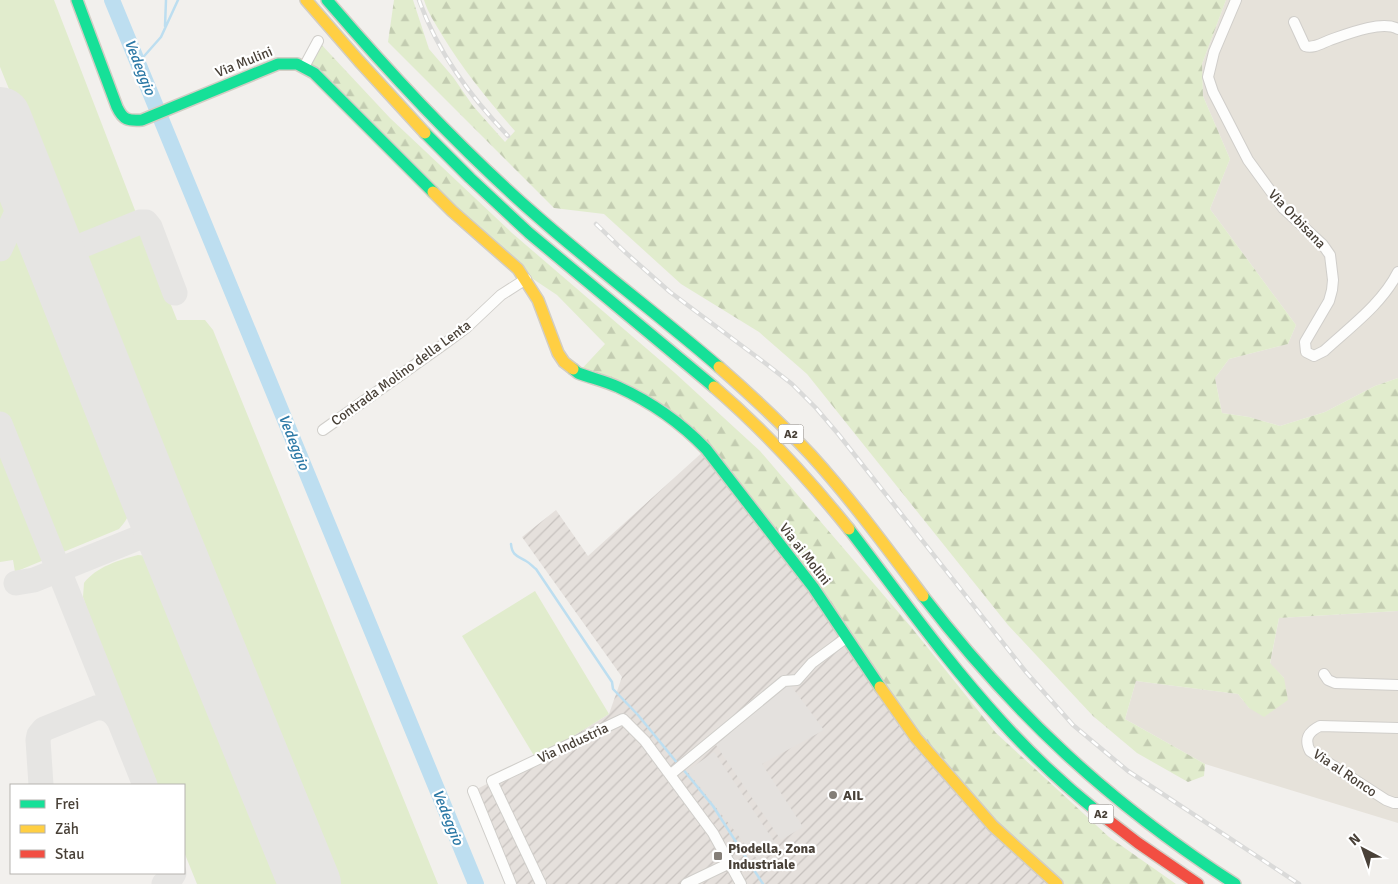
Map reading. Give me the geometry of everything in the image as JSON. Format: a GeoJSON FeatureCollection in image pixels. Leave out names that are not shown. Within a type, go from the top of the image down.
{"type":"FeatureCollection","features":[{"type":"Feature","properties":{"kind":"main road","name":"Via Mulini"},"geometry":{"type":"LineString","coordinates":[[77,0],[120,113],[124,119],[132,122],[142,120],[278,64],[286,62],[304,67]]}},
{"type":"Feature","properties":{"kind":"main road","name":"A2"},"geometry":{"type":"LineString","coordinates":[[306,0],[400,108],[482,189],[559,258],[708,381],[768,436],[837,514],[978,696],[1021,741],[1073,790],[1114,825],[1198,884]]}},
{"type":"Feature","properties":{"kind":"main road","name":"A2"},"geometry":{"type":"LineString","coordinates":[[327,0],[413,97],[492,176],[571,246],[727,373],[785,428],[820,465],[854,506],[977,663],[1055,747],[1102,789],[1146,824],[1199,862],[1235,884]]}},
{"type":"Feature","properties":{"kind":"main road","name":"Via ai Molini"},"geometry":{"type":"LineString","coordinates":[[304,67],[318,77],[452,211],[526,279],[538,300],[558,353],[564,362],[578,373],[618,387],[663,412],[688,430],[706,449],[813,587],[916,738],[993,826],[1057,884]]}},
{"type":"Feature","properties":{"kind":"street","name":"Via Orbisana"},"geometry":{"type":"LineString","coordinates":[[1236,0],[1214,52],[1208,77],[1213,92],[1248,160],[1283,208],[1323,244],[1330,255],[1333,280],[1332,290],[1329,302],[1307,337],[1306,352],[1314,356],[1324,351],[1376,304],[1392,284],[1398,272]]}},
{"type":"Feature","properties":{"kind":"street"},"geometry":{"type":"LineString","coordinates":[[1294,22],[1305,46],[1310,48],[1342,35],[1366,29],[1392,26],[1398,29]]}},
{"type":"Feature","properties":{"kind":"street"},"geometry":{"type":"LineString","coordinates":[[304,67],[318,41]]}},
{"type":"Feature","properties":{"kind":"street","name":"Contrada Molino della Lenta"},"geometry":{"type":"LineString","coordinates":[[323,430],[466,328],[501,295],[526,279]]}},
{"type":"Feature","properties":{"kind":"street"},"geometry":{"type":"LineString","coordinates":[[671,774],[784,681],[797,680],[812,663],[846,638]]}},
{"type":"Feature","properties":{"kind":"street"},"geometry":{"type":"LineString","coordinates":[[1324,674],[1328,680],[1335,684],[1398,685]]}},
{"type":"Feature","properties":{"kind":"street","name":"Via Industria"},"geometry":{"type":"LineString","coordinates":[[541,884],[492,781],[623,719],[645,741],[671,774],[713,833],[741,884]]}},
{"type":"Feature","properties":{"kind":"street","name":"Via al Ronco"},"geometry":{"type":"LineString","coordinates":[[1398,728],[1320,726],[1313,729],[1306,743],[1310,751],[1386,800],[1398,803]]}},
{"type":"Feature","properties":{"kind":"street"},"geometry":{"type":"LineString","coordinates":[[473,791],[511,884]]}},
{"type":"Feature","properties":{"kind":"street"},"geometry":{"type":"LineString","coordinates":[[686,884],[730,863]]}},
{"type":"Feature","properties":{"kind":"shaded area"},"geometry":{"type":"Polygon","coordinates":[[[1226,0],[1398,0],[1398,378],[1375,386],[1325,412],[1280,426],[1249,417],[1222,413],[1215,378],[1229,359],[1288,344],[1296,325],[1210,209],[1230,159],[1203,96],[1202,64],[1226,0]]]}},
{"type":"Feature","properties":{"kind":"shaded area"},"geometry":{"type":"Polygon","coordinates":[[[706,449],[1057,884],[510,884],[473,791],[536,759],[609,714],[622,677],[522,537],[556,510],[588,556],[706,449]]]}},
{"type":"Feature","properties":{"kind":"shaded area"},"geometry":{"type":"Polygon","coordinates":[[[1398,611],[1398,823],[1205,764],[1125,719],[1136,681],[1238,694],[1249,708],[1284,678],[1270,664],[1279,618],[1398,611]]]}},
{"type":"Feature","properties":{"kind":"shaded area"},"geometry":{"type":"Polygon","coordinates":[[[789,683],[824,730],[762,764],[803,827],[781,840],[716,745],[789,683]]]}},
{"type":"Feature","properties":{"kind":"shaded area"},"geometry":{"type":"Polygon","coordinates":[[[714,752],[777,846],[757,859],[687,771],[714,752]]]}},
{"type":"Feature","properties":{"kind":"green space"},"geometry":{"type":"Polygon","coordinates":[[[0,0],[54,0],[138,218],[86,236],[67,231],[0,67],[0,0]]]}},
{"type":"Feature","properties":{"kind":"green space"},"geometry":{"type":"Polygon","coordinates":[[[394,0],[413,0],[429,49],[453,77],[473,106],[505,142],[515,131],[467,73],[432,18],[424,0],[1226,0],[1202,64],[1203,96],[1230,159],[1210,209],[1296,325],[1288,344],[1229,359],[1215,378],[1222,413],[1249,417],[1280,426],[1325,412],[1375,386],[1398,378],[1398,611],[1279,618],[1270,663],[1284,678],[1288,700],[1264,717],[1249,708],[1238,694],[1136,681],[1125,719],[1205,764],[1204,776],[1188,782],[1137,753],[1093,716],[1008,625],[807,374],[759,332],[681,284],[604,214],[554,208],[388,42],[394,0]]]}},
{"type":"Feature","properties":{"kind":"green space"},"geometry":{"type":"Polygon","coordinates":[[[318,41],[390,118],[512,233],[675,373],[760,451],[911,627],[996,733],[1109,837],[1176,884],[1057,884],[993,826],[687,430],[578,373],[605,344],[557,295],[518,269],[304,67],[318,41]]]}},
{"type":"Feature","properties":{"kind":"green space"},"geometry":{"type":"Polygon","coordinates":[[[0,180],[130,499],[128,515],[119,529],[15,572],[13,560],[0,562],[0,180]]]}},
{"type":"Feature","properties":{"kind":"green space"},"geometry":{"type":"Polygon","coordinates":[[[139,229],[142,232],[177,320],[205,320],[213,330],[438,884],[332,884],[80,264],[83,256],[91,247],[139,229]]]}},
{"type":"Feature","properties":{"kind":"green space"},"geometry":{"type":"Polygon","coordinates":[[[138,555],[149,556],[157,567],[287,884],[197,884],[185,854],[185,784],[157,784],[95,632],[83,597],[84,583],[89,577],[101,568],[138,555]]]}},
{"type":"Feature","properties":{"kind":"green space"},"geometry":{"type":"Polygon","coordinates":[[[535,591],[609,714],[536,759],[462,636],[535,591]]]}},
{"type":"Feature","properties":{"kind":"waterway","name":"Vedeggio"},"geometry":{"type":"LineString","coordinates":[[112,0],[476,884]]}},
{"type":"Feature","properties":{"kind":"waterway"},"geometry":{"type":"LineString","coordinates":[[165,26],[166,0]]}},
{"type":"Feature","properties":{"kind":"waterway"},"geometry":{"type":"LineString","coordinates":[[138,63],[161,37],[178,0]]}},
{"type":"Feature","properties":{"kind":"waterway"},"geometry":{"type":"LineString","coordinates":[[511,544],[514,553],[536,569],[612,682],[613,689],[638,715],[678,764]]}},
{"type":"Feature","properties":{"kind":"waterway"},"geometry":{"type":"LineString","coordinates":[[682,768],[713,806],[763,884]]}},
{"type":"Feature","properties":{"kind":"taxiway"},"geometry":{"type":"LineString","coordinates":[[0,249],[28,188]]}},
{"type":"Feature","properties":{"kind":"taxiway"},"geometry":{"type":"LineString","coordinates":[[56,256],[140,222],[146,222],[150,227],[175,293]]}},
{"type":"Feature","properties":{"kind":"taxiway"},"geometry":{"type":"LineString","coordinates":[[0,424],[145,784]]}},
{"type":"Feature","properties":{"kind":"taxiway"},"geometry":{"type":"LineString","coordinates":[[150,493],[153,518],[149,529],[138,538],[145,536],[156,537],[166,543],[177,558]]}},
{"type":"Feature","properties":{"kind":"taxiway"},"geometry":{"type":"LineString","coordinates":[[16,583],[34,580],[138,538]]}},
{"type":"Feature","properties":{"kind":"taxiway"},"geometry":{"type":"LineString","coordinates":[[41,784],[38,740],[39,735],[44,729],[96,708],[109,710],[118,719]]}},
{"type":"Feature","properties":{"kind":"taxiway"},"geometry":{"type":"LineString","coordinates":[[164,884],[173,874]]}},
{"type":"Feature","properties":{"kind":"runway"},"geometry":{"type":"LineString","coordinates":[[0,118],[150,493],[310,884]]}},
{"type":"Feature","properties":{"kind":"railway"},"geometry":{"type":"LineString","coordinates":[[419,0],[445,56],[456,73],[508,136]]}},
{"type":"Feature","properties":{"kind":"railway"},"geometry":{"type":"LineString","coordinates":[[596,224],[670,292],[792,384],[816,408],[1026,672],[1073,725],[1128,771],[1299,884]]}},
{"type":"Feature","properties":{"kind":"traffic: fast"},"geometry":{"type":"LineString","coordinates":[[77,0],[117,107],[121,115],[127,119],[142,120],[278,64],[297,64],[314,73],[433,192]]}},
{"type":"Feature","properties":{"kind":"traffic: fast"},"geometry":{"type":"LineString","coordinates":[[327,0],[403,85],[482,166],[560,236],[719,367]]}},
{"type":"Feature","properties":{"kind":"traffic: fast"},"geometry":{"type":"LineString","coordinates":[[425,133],[529,233],[714,387]]}},
{"type":"Feature","properties":{"kind":"traffic: fast"},"geometry":{"type":"LineString","coordinates":[[573,369],[578,373],[613,385],[642,399],[676,422],[706,449],[813,587],[880,687]]}},
{"type":"Feature","properties":{"kind":"traffic: fast"},"geometry":{"type":"LineString","coordinates":[[849,529],[923,627],[981,699],[1037,758],[1099,813]]}},
{"type":"Feature","properties":{"kind":"traffic: fast"},"geometry":{"type":"LineString","coordinates":[[923,596],[992,679],[1028,718],[1066,754],[1146,821],[1235,884]]}},
{"type":"Feature","properties":{"kind":"traffic: slow"},"geometry":{"type":"LineString","coordinates":[[306,0],[425,133]]}},
{"type":"Feature","properties":{"kind":"traffic: slow"},"geometry":{"type":"LineString","coordinates":[[433,192],[518,269],[538,300],[558,353],[564,362],[573,369]]}},
{"type":"Feature","properties":{"kind":"traffic: slow"},"geometry":{"type":"LineString","coordinates":[[719,367],[811,455],[855,506],[923,596]]}},
{"type":"Feature","properties":{"kind":"traffic: slow"},"geometry":{"type":"LineString","coordinates":[[714,387],[784,455],[849,529]]}},
{"type":"Feature","properties":{"kind":"traffic: slow"},"geometry":{"type":"LineString","coordinates":[[880,687],[916,738],[993,826],[1057,884]]}},
{"type":"Feature","properties":{"kind":"traffic: jam"},"geometry":{"type":"LineString","coordinates":[[1099,813],[1138,843],[1198,884]]}},
{"type":"Feature","properties":{"kind":"place","name":"AIL"},"geometry":{"type":"Point","coordinates":[833,795]}},
{"type":"Feature","properties":{"kind":"place","name":"Piodella, Zona Industriale"},"geometry":{"type":"Point","coordinates":[718,856]}}]}
